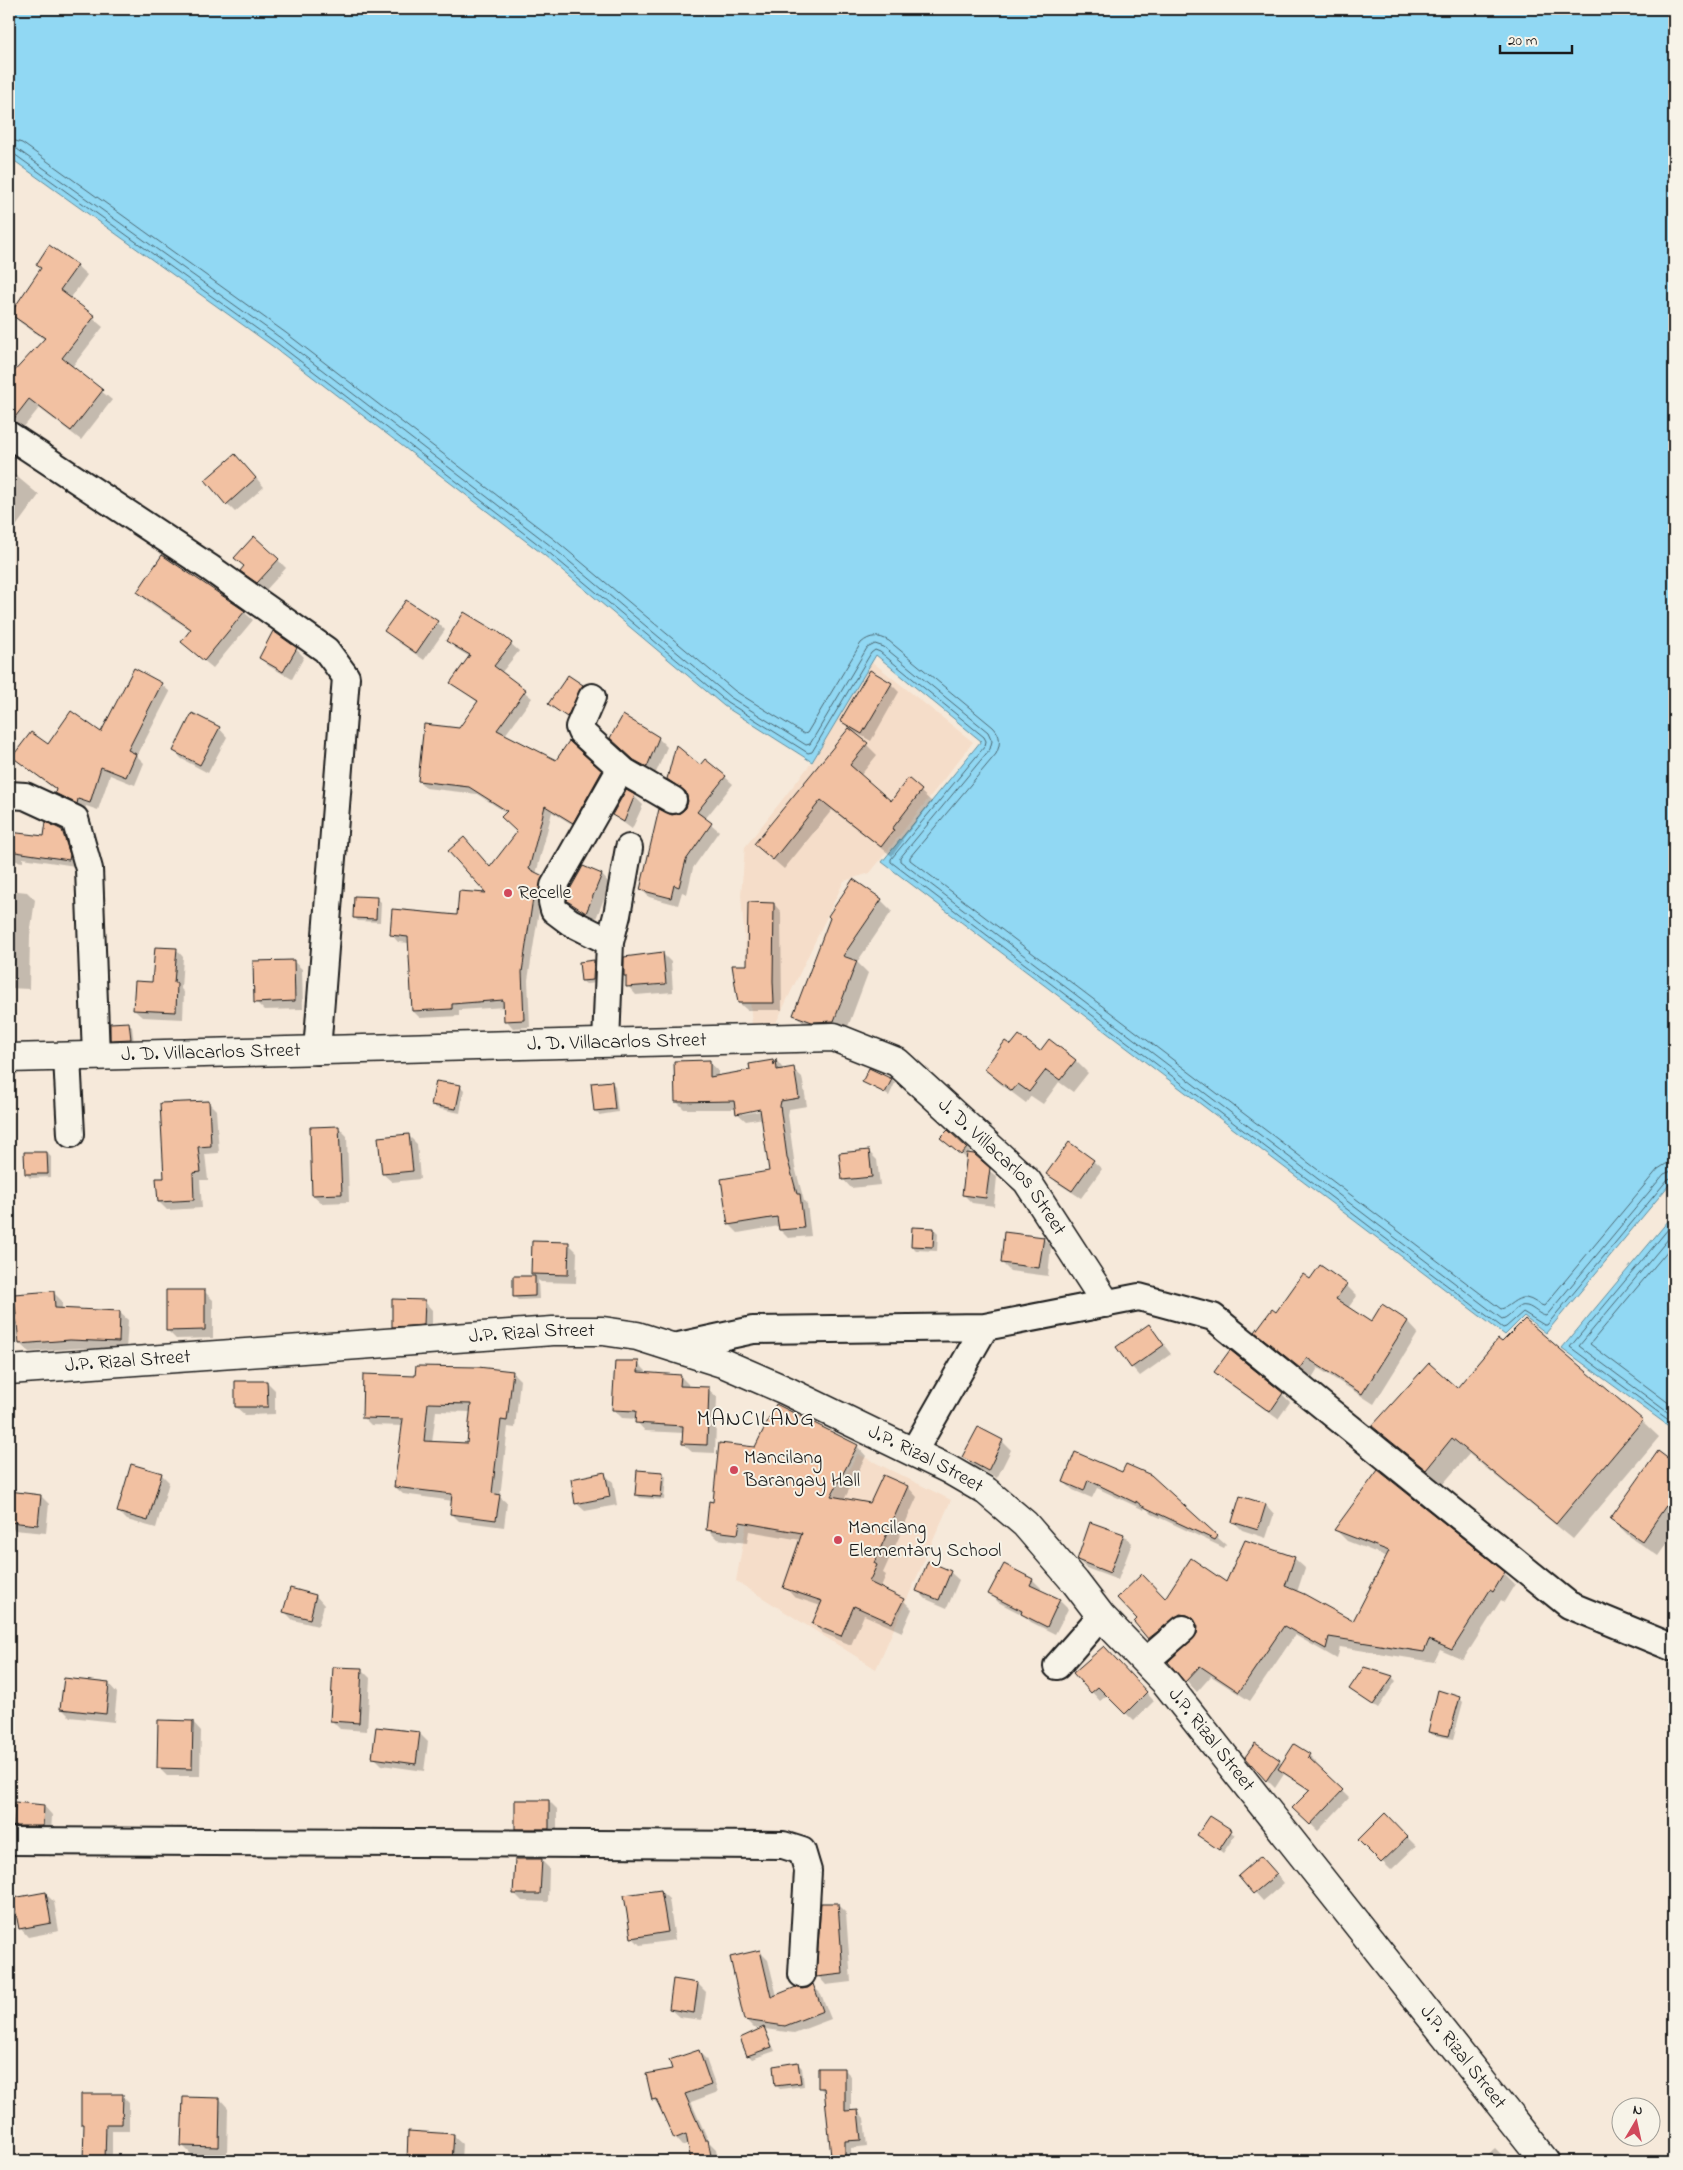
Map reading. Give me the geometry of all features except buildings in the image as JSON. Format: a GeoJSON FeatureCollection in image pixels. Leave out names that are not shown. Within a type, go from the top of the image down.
{"type":"FeatureCollection","features":[{"type":"Feature","properties":{"kind":"main road","name":"J. D. Villacarlos Street"},"geometry":{"type":"LineString","coordinates":[[9,1058],[834,1037],[897,1062],[1028,1181],[1106,1303]]}},
{"type":"Feature","properties":{"kind":"main road","name":"J.P. Rizal Street"},"geometry":{"type":"LineString","coordinates":[[9,1370],[553,1331],[603,1331],[637,1336],[725,1364],[914,1451],[986,1491],[1025,1524],[1075,1582],[1101,1616],[1166,1683],[1545,2161]]}},
{"type":"Feature","properties":{"kind":"street"},"geometry":{"type":"LineString","coordinates":[[9,435],[210,568],[326,650],[346,677],[317,1051]]}},
{"type":"Feature","properties":{"kind":"street"},"geometry":{"type":"LineString","coordinates":[[592,697],[580,720],[579,727],[582,732],[625,772],[673,800]]}},
{"type":"Feature","properties":{"kind":"street"},"geometry":{"type":"LineString","coordinates":[[610,942],[570,922],[554,910],[552,902],[554,886],[616,777],[625,772]]}},
{"type":"Feature","properties":{"kind":"street"},"geometry":{"type":"LineString","coordinates":[[9,795],[24,796],[75,819],[89,869],[96,1056]]}},
{"type":"Feature","properties":{"kind":"street"},"geometry":{"type":"LineString","coordinates":[[606,1043],[610,942],[617,915],[628,848]]}},
{"type":"Feature","properties":{"kind":"street"},"geometry":{"type":"LineString","coordinates":[[67,1057],[71,1134]]}},
{"type":"Feature","properties":{"kind":"street"},"geometry":{"type":"LineString","coordinates":[[674,1347],[753,1330],[985,1327],[1139,1297],[1213,1317],[1569,1604],[1674,1648]]}},
{"type":"Feature","properties":{"kind":"street"},"geometry":{"type":"LineString","coordinates":[[914,1451],[985,1327]]}},
{"type":"Feature","properties":{"kind":"street"},"geometry":{"type":"LineString","coordinates":[[1057,1666],[1101,1616]]}},
{"type":"Feature","properties":{"kind":"street"},"geometry":{"type":"LineString","coordinates":[[1146,1661],[1183,1629]]}},
{"type":"Feature","properties":{"kind":"street"},"geometry":{"type":"LineString","coordinates":[[9,1841],[783,1845],[802,1850],[808,1871],[802,1974]]}},
{"type":"Feature","properties":{"kind":"shaded area"},"geometry":{"type":"Polygon","coordinates":[[[871,661],[973,742],[870,873],[844,881],[774,1027],[752,1025],[741,895],[745,847],[812,762],[871,661]]]}},
{"type":"Feature","properties":{"kind":"shaded area","name":"Mancilang Elementary School"},"geometry":{"type":"Polygon","coordinates":[[[858,1454],[951,1500],[876,1669],[736,1581],[758,1461],[832,1497],[858,1454]]]}},
{"type":"Feature","properties":{"kind":"water"},"geometry":{"type":"Polygon","coordinates":[[[9,9],[1674,9],[1674,1179],[1546,1333],[1524,1316],[1505,1335],[882,862],[981,741],[876,655],[812,762],[724,706],[544,555],[275,348],[9,157],[9,9]]]}},
{"type":"Feature","properties":{"kind":"water"},"geometry":{"type":"Polygon","coordinates":[[[1674,1214],[1674,1430],[1562,1348],[1674,1214]]]}},
{"type":"Feature","properties":{"kind":"place","name":"Recelle"},"geometry":{"type":"Point","coordinates":[508,893]}},
{"type":"Feature","properties":{"kind":"place","name":"Mancilang Barangay Hall"},"geometry":{"type":"Point","coordinates":[734,1470]}},
{"type":"Feature","properties":{"kind":"place","name":"Mancilang Elementary School"},"geometry":{"type":"Point","coordinates":[838,1540]}},
{"type":"Feature","properties":{"kind":"district","name":"MANCILANG"},"geometry":{"type":"Point","coordinates":[756,1420]}}]}
